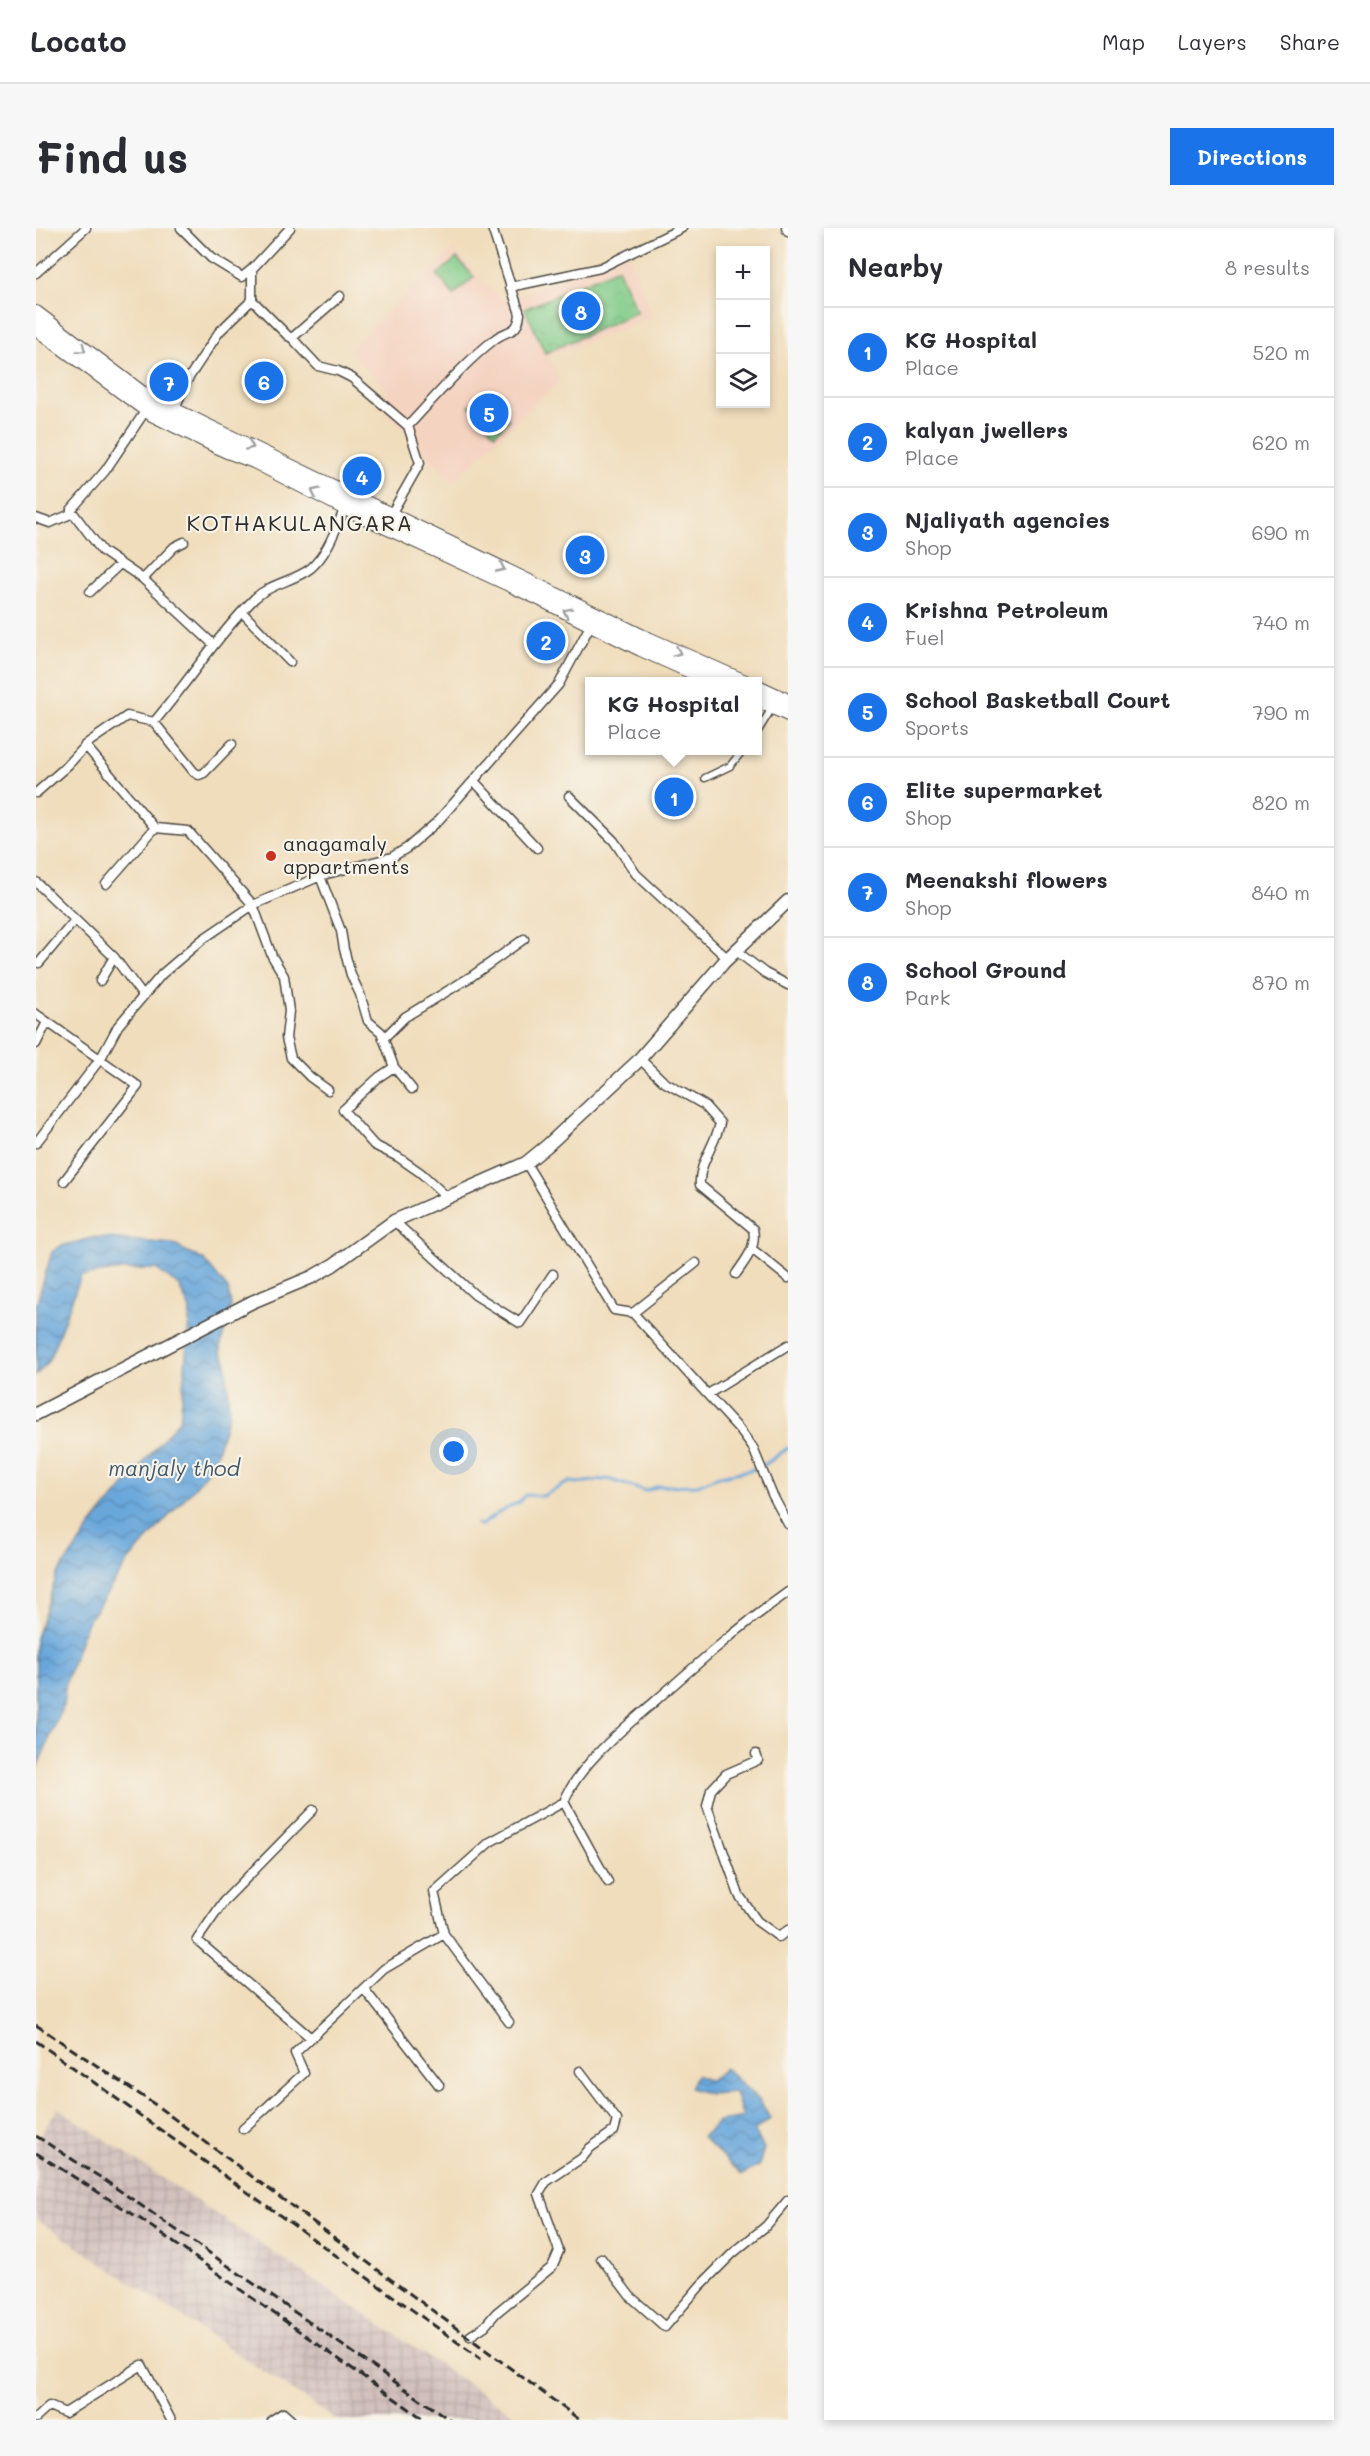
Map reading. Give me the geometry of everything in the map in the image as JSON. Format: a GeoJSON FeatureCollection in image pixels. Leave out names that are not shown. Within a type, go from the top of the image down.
{"type":"FeatureCollection","features":[{"type":"Feature","properties":{"kind":"highway"},"geometry":{"type":"LineString","coordinates":[[36,313],[147,396],[641,636],[736,677]]}},
{"type":"Feature","properties":{"kind":"highway"},"geometry":{"type":"LineString","coordinates":[[36,328],[146,410],[227,451],[270,469],[345,508],[706,677]]}},
{"type":"Feature","properties":{"kind":"highway"},"geometry":{"type":"LineString","coordinates":[[762,689],[788,701]]}},
{"type":"Feature","properties":{"kind":"highway"},"geometry":{"type":"LineString","coordinates":[[762,702],[788,714]]}},
{"type":"Feature","properties":{"kind":"main road"},"geometry":{"type":"LineString","coordinates":[[36,1414],[179,1339],[333,1265],[394,1221],[526,1163],[600,1098],[640,1059],[731,954],[788,901]]}},
{"type":"Feature","properties":{"kind":"street"},"geometry":{"type":"LineString","coordinates":[[36,273],[86,228]]}},
{"type":"Feature","properties":{"kind":"street"},"geometry":{"type":"LineString","coordinates":[[181,228],[211,258],[242,277],[290,228]]}},
{"type":"Feature","properties":{"kind":"street"},"geometry":{"type":"LineString","coordinates":[[408,426],[460,371],[498,336],[509,333],[517,325],[520,314],[492,228]]}},
{"type":"Feature","properties":{"kind":"street"},"geometry":{"type":"LineString","coordinates":[[510,287],[600,268],[672,230],[682,228]]}},
{"type":"Feature","properties":{"kind":"street"},"geometry":{"type":"LineString","coordinates":[[786,228],[788,232]]}},
{"type":"Feature","properties":{"kind":"street"},"geometry":{"type":"LineString","coordinates":[[252,269],[252,300],[318,366],[338,371],[352,378],[408,426],[420,463],[390,516]]}},
{"type":"Feature","properties":{"kind":"street"},"geometry":{"type":"LineString","coordinates":[[292,338],[340,296]]}},
{"type":"Feature","properties":{"kind":"street"},"geometry":{"type":"LineString","coordinates":[[174,410],[188,379],[219,332],[252,300]]}},
{"type":"Feature","properties":{"kind":"street"},"geometry":{"type":"LineString","coordinates":[[146,410],[105,471],[70,510],[102,551],[143,579],[214,645]]}},
{"type":"Feature","properties":{"kind":"street"},"geometry":{"type":"LineString","coordinates":[[153,722],[182,689],[214,645],[258,596],[311,568],[326,549],[345,508]]}},
{"type":"Feature","properties":{"kind":"street"},"geometry":{"type":"LineString","coordinates":[[36,518],[50,523],[73,513]]}},
{"type":"Feature","properties":{"kind":"street"},"geometry":{"type":"LineString","coordinates":[[143,579],[174,548],[184,542]]}},
{"type":"Feature","properties":{"kind":"street"},"geometry":{"type":"LineString","coordinates":[[90,592],[120,564]]}},
{"type":"Feature","properties":{"kind":"street"},"geometry":{"type":"LineString","coordinates":[[242,612],[290,662]]}},
{"type":"Feature","properties":{"kind":"street"},"geometry":{"type":"LineString","coordinates":[[36,1143],[101,1058],[118,1026],[162,974],[195,946],[253,905],[320,876],[379,862],[399,852],[437,822],[559,684],[591,624]]}},
{"type":"Feature","properties":{"kind":"street"},"geometry":{"type":"LineString","coordinates":[[762,724],[772,707]]}},
{"type":"Feature","properties":{"kind":"street"},"geometry":{"type":"LineString","coordinates":[[36,793],[68,765],[85,746],[127,716],[153,722],[194,772],[199,775],[204,773],[231,744]]}},
{"type":"Feature","properties":{"kind":"street"},"geometry":{"type":"LineString","coordinates":[[85,746],[155,828],[188,831],[253,905],[272,956],[284,976],[289,1011],[286,1038],[291,1058],[310,1077],[328,1090]]}},
{"type":"Feature","properties":{"kind":"street"},"geometry":{"type":"LineString","coordinates":[[705,778],[730,766],[739,755]]}},
{"type":"Feature","properties":{"kind":"street"},"geometry":{"type":"LineString","coordinates":[[474,781],[537,848]]}},
{"type":"Feature","properties":{"kind":"street"},"geometry":{"type":"LineString","coordinates":[[569,796],[614,841],[636,874],[731,954],[788,985]]}},
{"type":"Feature","properties":{"kind":"street"},"geometry":{"type":"LineString","coordinates":[[106,884],[155,828]]}},
{"type":"Feature","properties":{"kind":"street"},"geometry":{"type":"LineString","coordinates":[[320,876],[342,931],[344,950],[351,975],[360,994],[368,1021],[381,1032],[394,1067],[412,1089]]}},
{"type":"Feature","properties":{"kind":"street"},"geometry":{"type":"LineString","coordinates":[[36,882],[114,957],[143,996]]}},
{"type":"Feature","properties":{"kind":"street"},"geometry":{"type":"LineString","coordinates":[[39,963],[75,920]]}},
{"type":"Feature","properties":{"kind":"street"},"geometry":{"type":"LineString","coordinates":[[383,1039],[405,1017],[472,976],[524,939]]}},
{"type":"Feature","properties":{"kind":"street"},"geometry":{"type":"LineString","coordinates":[[100,981],[114,957]]}},
{"type":"Feature","properties":{"kind":"street"},"geometry":{"type":"LineString","coordinates":[[36,1014],[101,1058],[138,1088],[64,1181]]}},
{"type":"Feature","properties":{"kind":"street"},"geometry":{"type":"LineString","coordinates":[[36,1044],[47,1022]]}},
{"type":"Feature","properties":{"kind":"street"},"geometry":{"type":"LineString","coordinates":[[640,1059],[664,1082],[704,1105],[720,1123],[718,1135],[699,1174],[700,1185],[753,1229],[756,1240],[736,1274]]}},
{"type":"Feature","properties":{"kind":"street"},"geometry":{"type":"LineString","coordinates":[[394,1067],[379,1077],[343,1110],[374,1145],[398,1156],[448,1198]]}},
{"type":"Feature","properties":{"kind":"street"},"geometry":{"type":"LineString","coordinates":[[526,1163],[614,1310],[633,1313],[708,1394],[753,1448],[772,1494],[788,1524]]}},
{"type":"Feature","properties":{"kind":"street"},"geometry":{"type":"LineString","coordinates":[[394,1221],[476,1295],[520,1323],[553,1274]]}},
{"type":"Feature","properties":{"kind":"street"},"geometry":{"type":"LineString","coordinates":[[752,1249],[788,1278]]}},
{"type":"Feature","properties":{"kind":"street"},"geometry":{"type":"LineString","coordinates":[[633,1313],[696,1263]]}},
{"type":"Feature","properties":{"kind":"street"},"geometry":{"type":"LineString","coordinates":[[708,1394],[788,1346]]}},
{"type":"Feature","properties":{"kind":"street"},"geometry":{"type":"LineString","coordinates":[[509,2022],[444,1934],[434,1892],[490,1842],[564,1802],[568,1790],[609,1743],[752,1617],[788,1592]]}},
{"type":"Feature","properties":{"kind":"street"},"geometry":{"type":"LineString","coordinates":[[756,1754],[758,1761],[726,1774],[711,1790],[707,1806],[739,1895],[757,1921],[779,1937],[788,1930]]}},
{"type":"Feature","properties":{"kind":"street"},"geometry":{"type":"LineString","coordinates":[[564,1802],[608,1882]]}},
{"type":"Feature","properties":{"kind":"street"},"geometry":{"type":"LineString","coordinates":[[311,2038],[197,1940],[224,1902],[313,1809]]}},
{"type":"Feature","properties":{"kind":"street"},"geometry":{"type":"LineString","coordinates":[[243,2129],[304,2073],[295,2053],[384,1969],[444,1934]]}},
{"type":"Feature","properties":{"kind":"street"},"geometry":{"type":"LineString","coordinates":[[364,1989],[439,2085]]}},
{"type":"Feature","properties":{"kind":"street"},"geometry":{"type":"LineString","coordinates":[[470,2336],[485,2326],[496,2313],[552,2267],[559,2252],[539,2194],[546,2182],[614,2131],[617,2120],[580,2071]]}},
{"type":"Feature","properties":{"kind":"street"},"geometry":{"type":"LineString","coordinates":[[601,2258],[630,2296],[665,2327],[700,2286],[732,2254],[766,2226],[788,2200]]}},
{"type":"Feature","properties":{"kind":"street"},"geometry":{"type":"LineString","coordinates":[[36,2418],[49,2406],[65,2414],[142,2365],[171,2420]]}},
{"type":"Feature","properties":{"kind":"street"},"geometry":{"type":"LineString","coordinates":[[272,2420],[283,2413],[291,2420]]}},
{"type":"Feature","properties":{"kind":"shaded area"},"geometry":{"type":"Polygon","coordinates":[[[453,249],[503,301],[629,252],[653,317],[550,357],[559,381],[453,482],[377,403],[388,392],[348,350],[453,249]]]}},
{"type":"Feature","properties":{"kind":"shaded area"},"geometry":{"type":"Polygon","coordinates":[[[58,2108],[522,2420],[336,2420],[36,2219],[36,2141],[58,2108]]]}},
{"type":"Feature","properties":{"kind":"green space"},"geometry":{"type":"Polygon","coordinates":[[[457,258],[474,277],[454,295],[437,275],[457,258]]]}},
{"type":"Feature","properties":{"kind":"green space"},"geometry":{"type":"Polygon","coordinates":[[[618,268],[637,312],[545,353],[525,309],[618,268]]]}},
{"type":"Feature","properties":{"kind":"green space"},"geometry":{"type":"Polygon","coordinates":[[[484,392],[509,420],[495,434],[469,406],[484,392]]]}},
{"type":"Feature","properties":{"kind":"water","name":"manjaly thod"},"geometry":{"type":"Polygon","coordinates":[[[96,1237],[172,1244],[204,1260],[228,1289],[231,1305],[221,1352],[226,1361],[229,1412],[216,1455],[203,1478],[129,1560],[86,1624],[66,1681],[63,1706],[36,1770],[36,1638],[57,1575],[94,1522],[180,1419],[190,1310],[179,1286],[156,1269],[121,1270],[81,1276],[49,1360],[36,1376],[36,1306],[52,1252],[61,1246],[96,1237]]]}},
{"type":"Feature","properties":{"kind":"water"},"geometry":{"type":"Polygon","coordinates":[[[725,2068],[761,2102],[770,2119],[754,2131],[764,2148],[759,2166],[742,2175],[702,2137],[719,2122],[743,2117],[735,2092],[709,2094],[690,2088],[696,2075],[710,2081],[725,2068]]]}},
{"type":"Feature","properties":{"kind":"waterway"},"geometry":{"type":"LineString","coordinates":[[763,1466],[788,1448]]}},
{"type":"Feature","properties":{"kind":"waterway"},"geometry":{"type":"LineString","coordinates":[[477,1524],[482,1525],[519,1502],[525,1495],[543,1496],[569,1482],[608,1479],[645,1491],[659,1486],[698,1485],[716,1477],[759,1468]]}},
{"type":"Feature","properties":{"kind":"railway"},"geometry":{"type":"LineString","coordinates":[[36,2025],[157,2106],[580,2420]]}},
{"type":"Feature","properties":{"kind":"railway"},"geometry":{"type":"LineString","coordinates":[[36,2041],[481,2359]]}},
{"type":"Feature","properties":{"kind":"railway"},"geometry":{"type":"LineString","coordinates":[[36,2136],[103,2179],[450,2420]]}},
{"type":"Feature","properties":{"kind":"railway"},"geometry":{"type":"LineString","coordinates":[[36,2153],[139,2218],[425,2420]]}},
{"type":"Feature","properties":{"kind":"place","name":"School Ground"},"geometry":{"type":"Point","coordinates":[581,311]}},
{"type":"Feature","properties":{"kind":"place","name":"Elite supermarket"},"geometry":{"type":"Point","coordinates":[264,381]}},
{"type":"Feature","properties":{"kind":"place","name":"Meenakshi flowers"},"geometry":{"type":"Point","coordinates":[169,382]}},
{"type":"Feature","properties":{"kind":"place","name":"School Basketball Court"},"geometry":{"type":"Point","coordinates":[489,413]}},
{"type":"Feature","properties":{"kind":"place","name":"Krishna Petroleum"},"geometry":{"type":"Point","coordinates":[362,476]}},
{"type":"Feature","properties":{"kind":"place","name":"Njaliyath agencies"},"geometry":{"type":"Point","coordinates":[585,555]}},
{"type":"Feature","properties":{"kind":"place","name":"kalyan jwellers"},"geometry":{"type":"Point","coordinates":[546,641]}},
{"type":"Feature","properties":{"kind":"place","name":"KG Hospital"},"geometry":{"type":"Point","coordinates":[674,797]}},
{"type":"Feature","properties":{"kind":"place","name":"anagamaly appartments"},"geometry":{"type":"Point","coordinates":[271,856]}},
{"type":"Feature","properties":{"kind":"district","name":"KOTHAKULANGARA"},"geometry":{"type":"Point","coordinates":[300,523]}}]}
